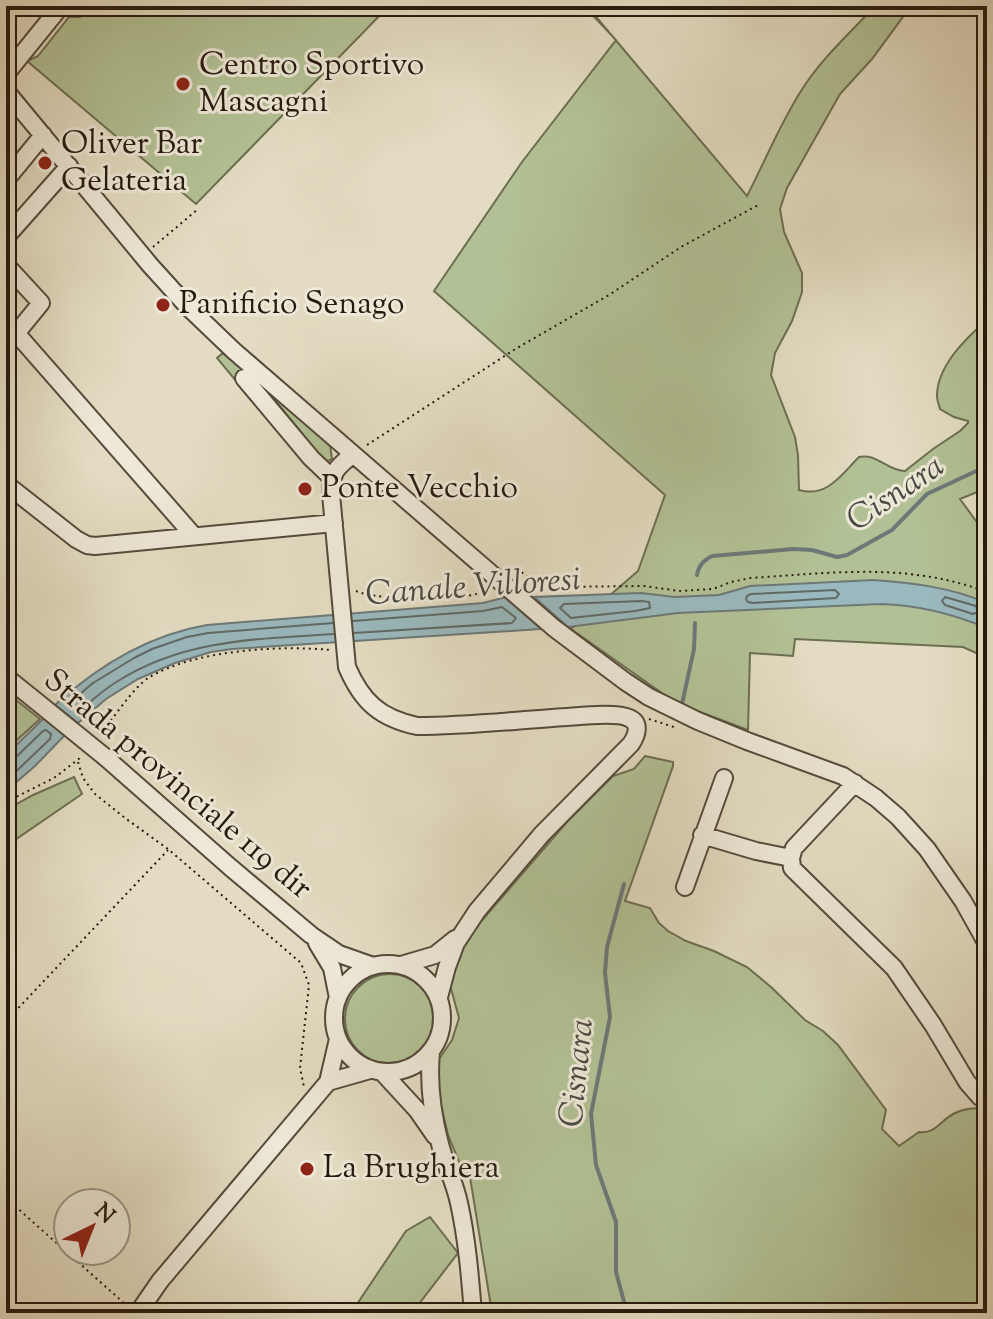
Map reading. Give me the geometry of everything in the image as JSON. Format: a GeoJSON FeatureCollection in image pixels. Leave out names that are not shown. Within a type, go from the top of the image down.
{"type":"FeatureCollection","features":[{"type":"Feature","properties":{"kind":"street"},"geometry":{"type":"LineString","coordinates":[[6,74],[61,6]]}},
{"type":"Feature","properties":{"kind":"street"},"geometry":{"type":"LineString","coordinates":[[6,91],[142,255],[207,327],[353,454],[554,628],[649,697],[747,741],[829,770],[876,798],[927,849],[963,901],[987,944]]}},
{"type":"Feature","properties":{"kind":"street"},"geometry":{"type":"LineString","coordinates":[[6,180],[43,135]]}},
{"type":"Feature","properties":{"kind":"street"},"geometry":{"type":"LineString","coordinates":[[6,237],[69,166]]}},
{"type":"Feature","properties":{"kind":"street"},"geometry":{"type":"LineString","coordinates":[[6,265],[41,303],[12,340],[194,536]]}},
{"type":"Feature","properties":{"kind":"street"},"geometry":{"type":"LineString","coordinates":[[244,378],[311,458],[331,477]]}},
{"type":"Feature","properties":{"kind":"street"},"geometry":{"type":"LineString","coordinates":[[353,454],[339,465],[331,477],[344,652],[347,667],[360,693],[380,713],[404,723],[430,726],[591,715],[627,717],[637,727],[631,744],[542,834],[462,932],[435,955],[401,965],[373,966],[356,975],[342,989],[334,1019],[338,1039],[348,1054],[362,1066],[377,1071],[417,1110],[440,1144]]}},
{"type":"Feature","properties":{"kind":"street"},"geometry":{"type":"LineString","coordinates":[[6,484],[87,545],[108,546],[334,523]]}},
{"type":"Feature","properties":{"kind":"street","name":"Strada provinciale 119 dir"},"geometry":{"type":"LineString","coordinates":[[6,677],[105,757],[311,935],[339,954],[373,966]]}},
{"type":"Feature","properties":{"kind":"street"},"geometry":{"type":"LineString","coordinates":[[685,887],[724,778]]}},
{"type":"Feature","properties":{"kind":"street"},"geometry":{"type":"LineString","coordinates":[[855,783],[794,848],[792,868],[894,968],[922,1007],[967,1082],[980,1097],[987,1099]]}},
{"type":"Feature","properties":{"kind":"street"},"geometry":{"type":"LineString","coordinates":[[702,835],[791,858]]}},
{"type":"Feature","properties":{"kind":"street"},"geometry":{"type":"LineString","coordinates":[[439,997],[451,953],[462,932]]}},
{"type":"Feature","properties":{"kind":"street","name":"Strada provinciale 119 dir"},"geometry":{"type":"LineString","coordinates":[[311,935],[332,968],[338,998]]}},
{"type":"Feature","properties":{"kind":"street"},"geometry":{"type":"LineString","coordinates":[[328,1082],[377,1071],[405,1070],[424,1060],[437,1044],[443,1016],[439,997],[428,980],[401,965]]}},
{"type":"Feature","properties":{"kind":"street"},"geometry":{"type":"LineString","coordinates":[[138,1313],[160,1281],[315,1100],[328,1082],[338,1039]]}},
{"type":"Feature","properties":{"kind":"street"},"geometry":{"type":"LineString","coordinates":[[431,1052],[429,1088],[470,1261],[473,1313]]}},
{"type":"Feature","properties":{"kind":"path"},"geometry":{"type":"LineString","coordinates":[[353,454],[681,247],[760,204]]}},
{"type":"Feature","properties":{"kind":"path"},"geometry":{"type":"LineString","coordinates":[[142,255],[197,210]]}},
{"type":"Feature","properties":{"kind":"path"},"geometry":{"type":"LineString","coordinates":[[511,568],[516,568],[536,583],[552,587],[644,586],[679,591],[713,589],[750,578],[871,571],[928,575],[987,592]]}},
{"type":"Feature","properties":{"kind":"path"},"geometry":{"type":"LineString","coordinates":[[341,592],[352,589],[369,596],[401,598],[475,595],[488,589]]}},
{"type":"Feature","properties":{"kind":"path"},"geometry":{"type":"LineString","coordinates":[[140,685],[178,666],[231,652],[309,648],[344,652]]}},
{"type":"Feature","properties":{"kind":"path"},"geometry":{"type":"LineString","coordinates":[[78,761],[83,778],[95,794],[168,849],[301,963],[309,985],[300,1068],[304,1091],[315,1100]]}},
{"type":"Feature","properties":{"kind":"path"},"geometry":{"type":"LineString","coordinates":[[6,802],[16,797]]}},
{"type":"Feature","properties":{"kind":"path"},"geometry":{"type":"LineString","coordinates":[[6,1021],[168,849]]}},
{"type":"Feature","properties":{"kind":"path"},"geometry":{"type":"LineString","coordinates":[[6,1198],[138,1313]]}},
{"type":"Feature","properties":{"kind":"green space","name":"Centro Sportivo Mascagni"},"geometry":{"type":"Polygon","coordinates":[[[85,6],[389,6],[196,204],[27,61],[38,56],[69,17],[80,17],[86,10],[85,6]]]}},
{"type":"Feature","properties":{"kind":"green space"},"geometry":{"type":"Polygon","coordinates":[[[584,6],[587,6],[612,36],[584,6]]]}},
{"type":"Feature","properties":{"kind":"green space"},"geometry":{"type":"Polygon","coordinates":[[[875,6],[911,6],[872,59],[840,94],[787,188],[780,209],[784,232],[802,273],[802,292],[792,321],[775,353],[771,375],[795,437],[799,490],[809,492],[826,488],[859,457],[865,456],[905,471],[968,423],[940,409],[938,385],[954,354],[987,320],[987,488],[960,499],[987,536],[987,658],[963,647],[795,639],[793,656],[750,653],[748,730],[676,703],[571,629],[638,571],[665,495],[434,291],[522,162],[616,40],[747,196],[793,104],[827,57],[875,6]]]}},
{"type":"Feature","properties":{"kind":"green space"},"geometry":{"type":"Polygon","coordinates":[[[223,353],[330,445],[332,459],[328,461],[320,456],[278,404],[247,376],[236,381],[217,358],[223,353]]]}},
{"type":"Feature","properties":{"kind":"green space"},"geometry":{"type":"Polygon","coordinates":[[[6,692],[40,719],[6,750],[6,733],[13,730],[6,724],[6,692]]]}},
{"type":"Feature","properties":{"kind":"green space"},"geometry":{"type":"Polygon","coordinates":[[[645,756],[673,762],[673,766],[625,901],[650,908],[659,923],[686,941],[747,967],[805,1020],[823,1031],[838,1045],[886,1110],[882,1129],[899,1146],[919,1132],[934,1129],[957,1112],[987,1108],[987,1313],[492,1313],[470,1177],[462,1169],[448,1135],[436,1084],[439,1059],[452,1040],[459,1018],[450,985],[459,952],[477,926],[567,822],[613,776],[634,769],[645,756]]]}},
{"type":"Feature","properties":{"kind":"green space"},"geometry":{"type":"Polygon","coordinates":[[[74,777],[82,794],[6,846],[6,810],[74,777]]]}},
{"type":"Feature","properties":{"kind":"green space"},"geometry":{"type":"Polygon","coordinates":[[[390,974],[407,977],[422,987],[432,1002],[435,1019],[432,1036],[422,1051],[407,1061],[390,1064],[373,1061],[358,1051],[348,1036],[345,1019],[348,1002],[358,987],[373,977],[390,974]]]}},
{"type":"Feature","properties":{"kind":"green space"},"geometry":{"type":"Polygon","coordinates":[[[430,1217],[458,1253],[412,1313],[351,1313],[406,1231],[430,1217]]]}},
{"type":"Feature","properties":{"kind":"water","name":"Canale Villoresi"},"geometry":{"type":"Polygon","coordinates":[[[874,580],[931,587],[987,603],[987,628],[936,611],[881,604],[678,613],[568,627],[534,597],[641,593],[675,597],[719,595],[750,586],[874,580]]]}},
{"type":"Feature","properties":{"kind":"water","name":"Canale Villoresi"},"geometry":{"type":"Polygon","coordinates":[[[506,597],[541,629],[211,652],[138,679],[106,699],[78,723],[55,705],[89,677],[125,654],[185,630],[207,625],[483,603],[506,597]]]}},
{"type":"Feature","properties":{"kind":"water"},"geometry":{"type":"Polygon","coordinates":[[[44,718],[65,735],[6,791],[6,755],[44,718]]]}},
{"type":"Feature","properties":{"kind":"waterway","name":"Cisnara"},"geometry":{"type":"LineString","coordinates":[[697,575],[702,564],[712,556],[793,549],[812,550],[837,557],[847,555],[892,530],[927,494],[987,466]]}},
{"type":"Feature","properties":{"kind":"waterway","name":"Cisnara"},"geometry":{"type":"LineString","coordinates":[[682,704],[694,649],[695,623]]}},
{"type":"Feature","properties":{"kind":"waterway","name":"Cisnara"},"geometry":{"type":"LineString","coordinates":[[624,884],[607,947],[605,973],[610,1017],[591,1114],[596,1165],[616,1222],[616,1272],[627,1313]]}},
{"type":"Feature","properties":{"kind":"place","name":"Centro Sportivo Mascagni"},"geometry":{"type":"Point","coordinates":[183,84]}},
{"type":"Feature","properties":{"kind":"place","name":"Oliver Bar Gelateria"},"geometry":{"type":"Point","coordinates":[45,163]}},
{"type":"Feature","properties":{"kind":"place","name":"Panificio Senago"},"geometry":{"type":"Point","coordinates":[163,305]}},
{"type":"Feature","properties":{"kind":"place","name":"Ponte Vecchio"},"geometry":{"type":"Point","coordinates":[305,489]}},
{"type":"Feature","properties":{"kind":"place","name":"La Brughiera"},"geometry":{"type":"Point","coordinates":[307,1169]}}]}
